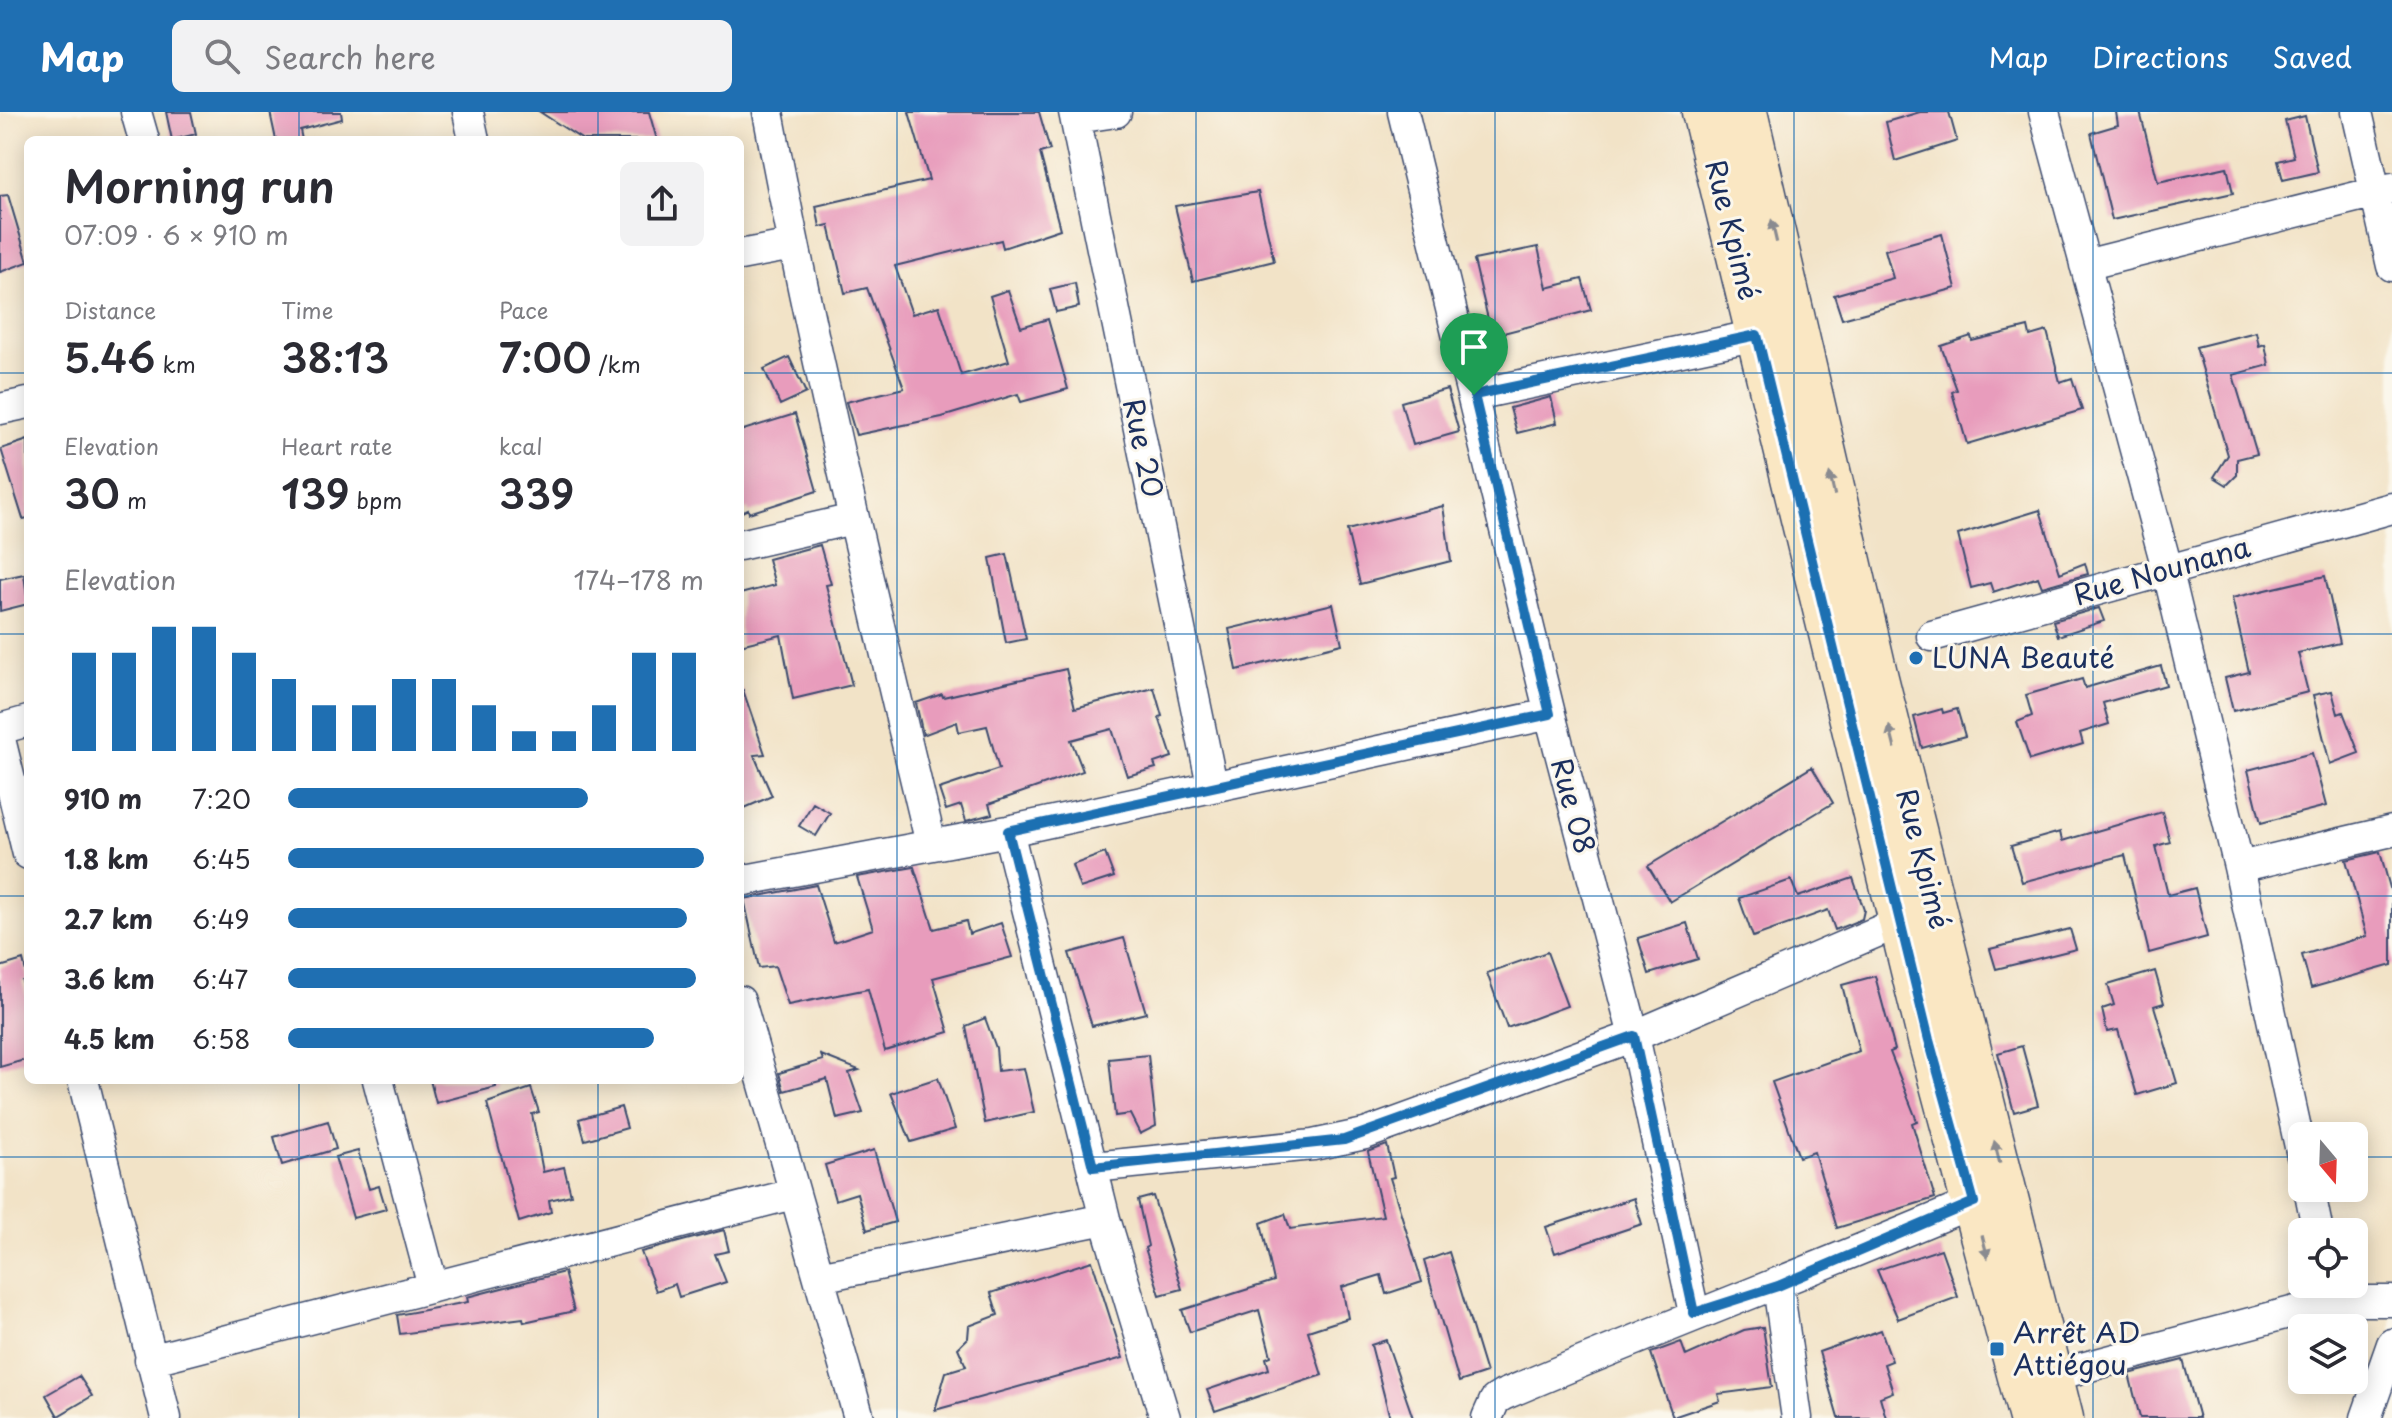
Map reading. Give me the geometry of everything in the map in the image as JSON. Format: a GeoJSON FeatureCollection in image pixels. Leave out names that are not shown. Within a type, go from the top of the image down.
{"type":"FeatureCollection","features":[{"type":"Feature","properties":{"kind":"main road","name":"Rue Kpimé"},"geometry":{"type":"LineString","coordinates":[[1703,112],[1900,922],[2030,1418]]}},
{"type":"Feature","properties":{"kind":"main road","name":"Rue Kpimé"},"geometry":{"type":"LineString","coordinates":[[1746,112],[1877,678],[2062,1418]]}},
{"type":"Feature","properties":{"kind":"street"},"geometry":{"type":"LineString","coordinates":[[136,112],[143,136]]}},
{"type":"Feature","properties":{"kind":"street"},"geometry":{"type":"LineString","coordinates":[[468,112],[473,136]]}},
{"type":"Feature","properties":{"kind":"street"},"geometry":{"type":"LineString","coordinates":[[768,112],[793,245],[853,519],[931,844]]}},
{"type":"Feature","properties":{"kind":"street"},"geometry":{"type":"LineString","coordinates":[[1075,115],[1116,112]]}},
{"type":"Feature","properties":{"kind":"street","name":"Rue 08"},"geometry":{"type":"LineString","coordinates":[[1403,112],[1550,714],[1634,1036],[1694,1313]]}},
{"type":"Feature","properties":{"kind":"street"},"geometry":{"type":"LineString","coordinates":[[2044,112],[2167,568],[2239,867],[2295,1122]]}},
{"type":"Feature","properties":{"kind":"street"},"geometry":{"type":"LineString","coordinates":[[2357,112],[2384,190],[2392,266]]}},
{"type":"Feature","properties":{"kind":"street","name":"Rue 20"},"geometry":{"type":"LineString","coordinates":[[1075,115],[1212,785]]}},
{"type":"Feature","properties":{"kind":"street"},"geometry":{"type":"LineString","coordinates":[[2085,265],[2384,190]]}},
{"type":"Feature","properties":{"kind":"street"},"geometry":{"type":"LineString","coordinates":[[744,254],[793,245]]}},
{"type":"Feature","properties":{"kind":"street"},"geometry":{"type":"LineString","coordinates":[[1474,395],[1757,335]]}},
{"type":"Feature","properties":{"kind":"street"},"geometry":{"type":"LineString","coordinates":[[0,409],[24,404]]}},
{"type":"Feature","properties":{"kind":"street","name":"Rue Nounana"},"geometry":{"type":"LineString","coordinates":[[1932,636],[2167,568],[2392,508]]}},
{"type":"Feature","properties":{"kind":"street"},"geometry":{"type":"LineString","coordinates":[[744,544],[853,519]]}},
{"type":"Feature","properties":{"kind":"street"},"geometry":{"type":"LineString","coordinates":[[744,880],[1008,831],[1550,714]]}},
{"type":"Feature","properties":{"kind":"street"},"geometry":{"type":"LineString","coordinates":[[0,729],[24,722]]}},
{"type":"Feature","properties":{"kind":"street"},"geometry":{"type":"LineString","coordinates":[[0,739],[24,838]]}},
{"type":"Feature","properties":{"kind":"street"},"geometry":{"type":"LineString","coordinates":[[1008,831],[1105,1219],[1165,1418]]}},
{"type":"Feature","properties":{"kind":"street"},"geometry":{"type":"LineString","coordinates":[[2239,867],[2392,831]]}},
{"type":"Feature","properties":{"kind":"street"},"geometry":{"type":"LineString","coordinates":[[1093,1167],[1344,1140],[1634,1036],[1900,922]]}},
{"type":"Feature","properties":{"kind":"street"},"geometry":{"type":"LineString","coordinates":[[744,1016],[859,1418]]}},
{"type":"Feature","properties":{"kind":"street"},"geometry":{"type":"LineString","coordinates":[[84,1084],[166,1418]]}},
{"type":"Feature","properties":{"kind":"street"},"geometry":{"type":"LineString","coordinates":[[379,1084],[433,1287]]}},
{"type":"Feature","properties":{"kind":"street"},"geometry":{"type":"LineString","coordinates":[[150,1360],[793,1194]]}},
{"type":"Feature","properties":{"kind":"street"},"geometry":{"type":"LineString","coordinates":[[1487,1418],[1490,1408],[1503,1395],[1694,1313],[1778,1286],[1974,1202]]}},
{"type":"Feature","properties":{"kind":"street"},"geometry":{"type":"LineString","coordinates":[[819,1277],[1105,1219]]}},
{"type":"Feature","properties":{"kind":"street"},"geometry":{"type":"LineString","coordinates":[[1778,1286],[1797,1418]]}},
{"type":"Feature","properties":{"kind":"street"},"geometry":{"type":"LineString","coordinates":[[2368,1297],[2392,1301]]}},
{"type":"Feature","properties":{"kind":"street"},"geometry":{"type":"LineString","coordinates":[[2052,1376],[2312,1298]]}},
{"type":"Feature","properties":{"kind":"street"},"geometry":{"type":"LineString","coordinates":[[2366,1418],[2392,1344]]}},
{"type":"Feature","properties":{"kind":"building"},"geometry":{"type":"Polygon","coordinates":[[[166,112],[191,112],[196,134],[171,136],[166,112]]]}},
{"type":"Feature","properties":{"kind":"building"},"geometry":{"type":"Polygon","coordinates":[[[270,112],[341,112],[342,119],[300,130],[301,136],[275,136],[270,112]]]}},
{"type":"Feature","properties":{"kind":"building"},"geometry":{"type":"Polygon","coordinates":[[[540,112],[649,112],[656,136],[577,136],[540,112]]]}},
{"type":"Feature","properties":{"kind":"building"},"geometry":{"type":"Polygon","coordinates":[[[909,112],[1039,112],[1050,150],[1040,153],[1060,229],[1003,248],[1001,240],[895,266],[912,314],[939,306],[961,375],[1009,361],[990,296],[1008,290],[1021,327],[1048,319],[1068,389],[1021,402],[1018,394],[942,417],[856,435],[846,402],[904,388],[867,288],[845,293],[829,225],[820,227],[816,206],[929,180],[909,112]]]}},
{"type":"Feature","properties":{"kind":"building"},"geometry":{"type":"Polygon","coordinates":[[[1920,112],[1949,112],[1957,141],[1895,161],[1886,122],[1920,112]]]}},
{"type":"Feature","properties":{"kind":"building"},"geometry":{"type":"Polygon","coordinates":[[[2116,112],[2140,112],[2158,182],[2227,167],[2233,193],[2112,220],[2091,133],[2118,125],[2116,112]]]}},
{"type":"Feature","properties":{"kind":"building"},"geometry":{"type":"Polygon","coordinates":[[[2305,116],[2318,172],[2283,180],[2278,161],[2294,157],[2285,121],[2305,116]]]}},
{"type":"Feature","properties":{"kind":"building"},"geometry":{"type":"Polygon","coordinates":[[[1258,192],[1274,261],[1193,281],[1175,206],[1258,192]]]}},
{"type":"Feature","properties":{"kind":"building"},"geometry":{"type":"Polygon","coordinates":[[[8,195],[24,249],[24,263],[0,272],[0,196],[8,195]]]}},
{"type":"Feature","properties":{"kind":"building"},"geometry":{"type":"Polygon","coordinates":[[[1942,234],[1956,288],[1842,319],[1834,295],[1893,278],[1885,250],[1942,234]]]}},
{"type":"Feature","properties":{"kind":"building"},"geometry":{"type":"Polygon","coordinates":[[[1538,247],[1547,288],[1582,279],[1591,310],[1492,336],[1474,260],[1538,247]]]}},
{"type":"Feature","properties":{"kind":"building"},"geometry":{"type":"Polygon","coordinates":[[[1075,283],[1079,307],[1056,312],[1050,289],[1075,283]]]}},
{"type":"Feature","properties":{"kind":"building"},"geometry":{"type":"Polygon","coordinates":[[[2028,327],[2030,336],[2047,331],[2060,382],[2072,378],[2082,410],[1967,444],[1952,392],[1957,390],[1941,346],[1971,336],[1972,341],[2028,327]]]}},
{"type":"Feature","properties":{"kind":"building"},"geometry":{"type":"Polygon","coordinates":[[[2256,332],[2259,346],[2265,344],[2269,365],[2233,375],[2257,454],[2237,459],[2237,475],[2227,485],[2214,477],[2228,455],[2196,347],[2256,332]]]}},
{"type":"Feature","properties":{"kind":"building"},"geometry":{"type":"Polygon","coordinates":[[[789,357],[806,393],[780,405],[764,369],[789,357]]]}},
{"type":"Feature","properties":{"kind":"building"},"geometry":{"type":"Polygon","coordinates":[[[1447,389],[1459,432],[1413,445],[1401,402],[1447,389]]]}},
{"type":"Feature","properties":{"kind":"building"},"geometry":{"type":"Polygon","coordinates":[[[1551,397],[1557,423],[1517,433],[1510,408],[1551,397]]]}},
{"type":"Feature","properties":{"kind":"building"},"geometry":{"type":"Polygon","coordinates":[[[795,414],[817,491],[749,513],[748,509],[744,511],[744,430],[795,414]]]}},
{"type":"Feature","properties":{"kind":"building"},"geometry":{"type":"Polygon","coordinates":[[[24,441],[24,519],[23,519],[1,449],[24,441]]]}},
{"type":"Feature","properties":{"kind":"building"},"geometry":{"type":"Polygon","coordinates":[[[1443,506],[1451,561],[1360,584],[1347,530],[1443,506]]]}},
{"type":"Feature","properties":{"kind":"building"},"geometry":{"type":"Polygon","coordinates":[[[2040,510],[2060,573],[2085,563],[2088,574],[2042,587],[2038,577],[1993,592],[1990,583],[1971,588],[1958,535],[2040,510]]]}},
{"type":"Feature","properties":{"kind":"building"},"geometry":{"type":"Polygon","coordinates":[[[820,545],[831,584],[826,585],[852,685],[793,699],[781,635],[744,644],[744,593],[775,585],[768,559],[820,545]]]}},
{"type":"Feature","properties":{"kind":"building"},"geometry":{"type":"Polygon","coordinates":[[[1007,554],[1026,639],[1006,643],[990,558],[1007,554]]]}},
{"type":"Feature","properties":{"kind":"building"},"geometry":{"type":"Polygon","coordinates":[[[24,574],[24,605],[0,611],[0,579],[24,574]]]}},
{"type":"Feature","properties":{"kind":"building"},"geometry":{"type":"Polygon","coordinates":[[[2325,576],[2340,643],[2298,653],[2308,692],[2233,711],[2225,678],[2249,672],[2232,598],[2325,576]]]}},
{"type":"Feature","properties":{"kind":"building"},"geometry":{"type":"Polygon","coordinates":[[[1333,604],[1342,644],[1237,670],[1229,629],[1333,604]]]}},
{"type":"Feature","properties":{"kind":"building"},"geometry":{"type":"Polygon","coordinates":[[[2099,608],[2104,621],[2058,636],[2053,621],[2099,608]]]}},
{"type":"Feature","properties":{"kind":"building"},"geometry":{"type":"Polygon","coordinates":[[[2161,666],[2166,685],[2103,703],[2109,724],[2080,733],[2083,744],[2030,760],[2017,722],[2032,716],[2026,695],[2082,679],[2085,688],[2161,666]]]}},
{"type":"Feature","properties":{"kind":"building"},"geometry":{"type":"Polygon","coordinates":[[[1066,669],[1075,708],[1154,688],[1162,716],[1159,717],[1172,757],[1154,763],[1156,768],[1127,776],[1112,729],[1071,740],[1083,771],[989,804],[992,814],[966,821],[961,805],[946,810],[939,789],[999,769],[987,726],[959,732],[957,722],[923,735],[916,703],[942,694],[943,697],[1066,669]]]}},
{"type":"Feature","properties":{"kind":"building"},"geometry":{"type":"Polygon","coordinates":[[[2332,691],[2338,714],[2343,712],[2359,753],[2330,764],[2313,695],[2332,691]]]}},
{"type":"Feature","properties":{"kind":"building"},"geometry":{"type":"Polygon","coordinates":[[[744,693],[765,754],[754,755],[772,796],[744,808],[744,693]]]}},
{"type":"Feature","properties":{"kind":"building"},"geometry":{"type":"Polygon","coordinates":[[[1942,709],[1943,713],[1957,709],[1965,736],[1922,748],[1914,717],[1942,709]]]}},
{"type":"Feature","properties":{"kind":"building"},"geometry":{"type":"Polygon","coordinates":[[[2312,753],[2326,806],[2261,823],[2248,770],[2312,753]]]}},
{"type":"Feature","properties":{"kind":"building"},"geometry":{"type":"Polygon","coordinates":[[[1812,767],[1833,803],[1670,902],[1648,866],[1812,767]]]}},
{"type":"Feature","properties":{"kind":"building"},"geometry":{"type":"Polygon","coordinates":[[[813,803],[830,813],[816,836],[799,826],[813,803]]]}},
{"type":"Feature","properties":{"kind":"building"},"geometry":{"type":"Polygon","coordinates":[[[2162,812],[2170,842],[2156,846],[2168,895],[2195,888],[2207,937],[2149,953],[2125,855],[2022,882],[2011,846],[2060,832],[2062,841],[2162,812]]]}},
{"type":"Feature","properties":{"kind":"building"},"geometry":{"type":"Polygon","coordinates":[[[2380,852],[2392,895],[2392,965],[2311,988],[2302,955],[2367,936],[2346,860],[2380,852]]]}},
{"type":"Feature","properties":{"kind":"building"},"geometry":{"type":"Polygon","coordinates":[[[1105,853],[1114,877],[1080,888],[1072,865],[1105,853]]]}},
{"type":"Feature","properties":{"kind":"building"},"geometry":{"type":"Polygon","coordinates":[[[914,867],[934,929],[966,921],[969,934],[1001,923],[1012,957],[933,978],[949,1032],[885,1051],[868,989],[788,1005],[775,966],[759,968],[744,899],[816,885],[834,942],[873,929],[857,877],[914,867]]]}},
{"type":"Feature","properties":{"kind":"building"},"geometry":{"type":"Polygon","coordinates":[[[1853,878],[1864,910],[1862,919],[1835,930],[1828,910],[1753,937],[1739,898],[1791,880],[1798,897],[1853,878]]]}},
{"type":"Feature","properties":{"kind":"building"},"geometry":{"type":"Polygon","coordinates":[[[1687,923],[1698,959],[1649,974],[1638,938],[1687,923]]]}},
{"type":"Feature","properties":{"kind":"building"},"geometry":{"type":"Polygon","coordinates":[[[2070,929],[2076,949],[1996,969],[1990,949],[2070,929]]]}},
{"type":"Feature","properties":{"kind":"building"},"geometry":{"type":"Polygon","coordinates":[[[1124,938],[1146,1013],[1092,1026],[1069,953],[1124,938]]]}},
{"type":"Feature","properties":{"kind":"building"},"geometry":{"type":"Polygon","coordinates":[[[1547,952],[1567,1006],[1507,1028],[1487,973],[1547,952]]]}},
{"type":"Feature","properties":{"kind":"building"},"geometry":{"type":"Polygon","coordinates":[[[23,960],[24,964],[24,1060],[0,1067],[0,967],[23,960]]]}},
{"type":"Feature","properties":{"kind":"building"},"geometry":{"type":"Polygon","coordinates":[[[2155,971],[2164,1003],[2154,1006],[2177,1083],[2137,1095],[2118,1030],[2107,1032],[2102,1009],[2114,1005],[2108,985],[2155,971]]]}},
{"type":"Feature","properties":{"kind":"building"},"geometry":{"type":"Polygon","coordinates":[[[1875,976],[1895,1050],[1890,1052],[1917,1121],[1912,1123],[1935,1198],[1837,1228],[1814,1152],[1799,1157],[1772,1082],[1859,1051],[1842,985],[1875,976]]]}},
{"type":"Feature","properties":{"kind":"building"},"geometry":{"type":"Polygon","coordinates":[[[985,1018],[996,1048],[998,1071],[1024,1068],[1034,1112],[985,1123],[966,1026],[985,1018]]]}},
{"type":"Feature","properties":{"kind":"building"},"geometry":{"type":"Polygon","coordinates":[[[2022,1046],[2038,1105],[2014,1112],[1998,1053],[2022,1046]]]}},
{"type":"Feature","properties":{"kind":"building"},"geometry":{"type":"Polygon","coordinates":[[[821,1055],[859,1070],[849,1073],[863,1113],[837,1119],[827,1079],[784,1091],[779,1073],[823,1060],[821,1055]]]}},
{"type":"Feature","properties":{"kind":"building"},"geometry":{"type":"Polygon","coordinates":[[[1148,1055],[1156,1126],[1140,1134],[1130,1114],[1115,1116],[1109,1059],[1148,1055]]]}},
{"type":"Feature","properties":{"kind":"building"},"geometry":{"type":"Polygon","coordinates":[[[938,1078],[955,1129],[911,1142],[891,1093],[938,1078]]]}},
{"type":"Feature","properties":{"kind":"building"},"geometry":{"type":"Polygon","coordinates":[[[431,1084],[496,1084],[496,1087],[436,1103],[431,1084]]]}},
{"type":"Feature","properties":{"kind":"building"},"geometry":{"type":"Polygon","coordinates":[[[531,1088],[539,1112],[532,1114],[543,1172],[564,1167],[571,1195],[549,1200],[551,1212],[519,1222],[487,1103],[531,1088]]]}},
{"type":"Feature","properties":{"kind":"building"},"geometry":{"type":"Polygon","coordinates":[[[621,1107],[627,1128],[585,1140],[579,1119],[621,1107]]]}},
{"type":"Feature","properties":{"kind":"building"},"geometry":{"type":"Polygon","coordinates":[[[328,1121],[336,1149],[282,1165],[274,1137],[328,1121]]]}},
{"type":"Feature","properties":{"kind":"building"},"geometry":{"type":"Polygon","coordinates":[[[1387,1145],[1394,1177],[1390,1178],[1422,1282],[1386,1294],[1381,1275],[1342,1287],[1348,1318],[1308,1331],[1322,1375],[1215,1411],[1207,1390],[1269,1369],[1266,1358],[1271,1356],[1259,1310],[1190,1332],[1182,1310],[1274,1281],[1261,1223],[1285,1214],[1290,1229],[1383,1216],[1368,1152],[1387,1145]]]}},
{"type":"Feature","properties":{"kind":"building"},"geometry":{"type":"Polygon","coordinates":[[[874,1150],[895,1222],[867,1230],[857,1193],[835,1200],[825,1165],[874,1150]]]}},
{"type":"Feature","properties":{"kind":"building"},"geometry":{"type":"Polygon","coordinates":[[[358,1151],[369,1189],[379,1186],[386,1209],[353,1218],[335,1157],[358,1151]]]}},
{"type":"Feature","properties":{"kind":"building"},"geometry":{"type":"Polygon","coordinates":[[[1153,1196],[1182,1289],[1160,1295],[1145,1248],[1148,1246],[1138,1200],[1153,1196]]]}},
{"type":"Feature","properties":{"kind":"building"},"geometry":{"type":"Polygon","coordinates":[[[1634,1198],[1642,1224],[1555,1253],[1546,1227],[1634,1198]]]}},
{"type":"Feature","properties":{"kind":"building"},"geometry":{"type":"Polygon","coordinates":[[[724,1230],[729,1251],[715,1254],[726,1282],[679,1297],[675,1284],[656,1291],[641,1252],[724,1230]]]}},
{"type":"Feature","properties":{"kind":"building"},"geometry":{"type":"Polygon","coordinates":[[[1941,1249],[1958,1297],[1898,1319],[1877,1270],[1941,1249]]]}},
{"type":"Feature","properties":{"kind":"building"},"geometry":{"type":"Polygon","coordinates":[[[1449,1252],[1486,1373],[1459,1382],[1424,1261],[1449,1252]]]}},
{"type":"Feature","properties":{"kind":"building"},"geometry":{"type":"Polygon","coordinates":[[[1092,1261],[1123,1358],[935,1410],[946,1372],[966,1366],[958,1348],[968,1338],[969,1326],[998,1315],[991,1293],[1092,1261]]]}},
{"type":"Feature","properties":{"kind":"building"},"geometry":{"type":"Polygon","coordinates":[[[564,1272],[574,1311],[524,1322],[523,1318],[400,1334],[397,1315],[468,1302],[467,1297],[564,1272]]]}},
{"type":"Feature","properties":{"kind":"building"},"geometry":{"type":"Polygon","coordinates":[[[1763,1327],[1772,1387],[1718,1394],[1720,1401],[1673,1417],[1651,1353],[1681,1342],[1686,1356],[1744,1330],[1763,1327]]]}},
{"type":"Feature","properties":{"kind":"building"},"geometry":{"type":"Polygon","coordinates":[[[1881,1330],[1892,1361],[1884,1364],[1893,1392],[1880,1397],[1886,1418],[1838,1418],[1819,1352],[1881,1330]]]}},
{"type":"Feature","properties":{"kind":"building"},"geometry":{"type":"Polygon","coordinates":[[[1386,1340],[1413,1418],[1390,1418],[1371,1345],[1386,1340]]]}},
{"type":"Feature","properties":{"kind":"building"},"geometry":{"type":"Polygon","coordinates":[[[2183,1360],[2199,1418],[2140,1418],[2129,1374],[2183,1360]]]}},
{"type":"Feature","properties":{"kind":"building"},"geometry":{"type":"Polygon","coordinates":[[[79,1376],[92,1396],[58,1416],[46,1395],[79,1376]]]}},
{"type":"Feature","properties":{"kind":"place","name":"LUNA Beauté"},"geometry":{"type":"Point","coordinates":[1916,658]}},
{"type":"Feature","properties":{"kind":"place","name":"Arrêt AD Attiégou"},"geometry":{"type":"Point","coordinates":[1997,1349]}},
{"type":"Feature","properties":{"kind":"route"},"geometry":{"type":"LineString","coordinates":[[1757,335],[1929,1040],[1974,1202],[1778,1286],[1694,1313],[1634,1036],[1344,1140],[1093,1167],[1061,1029],[1008,831],[1550,714],[1474,395],[1757,335]]}}]}
